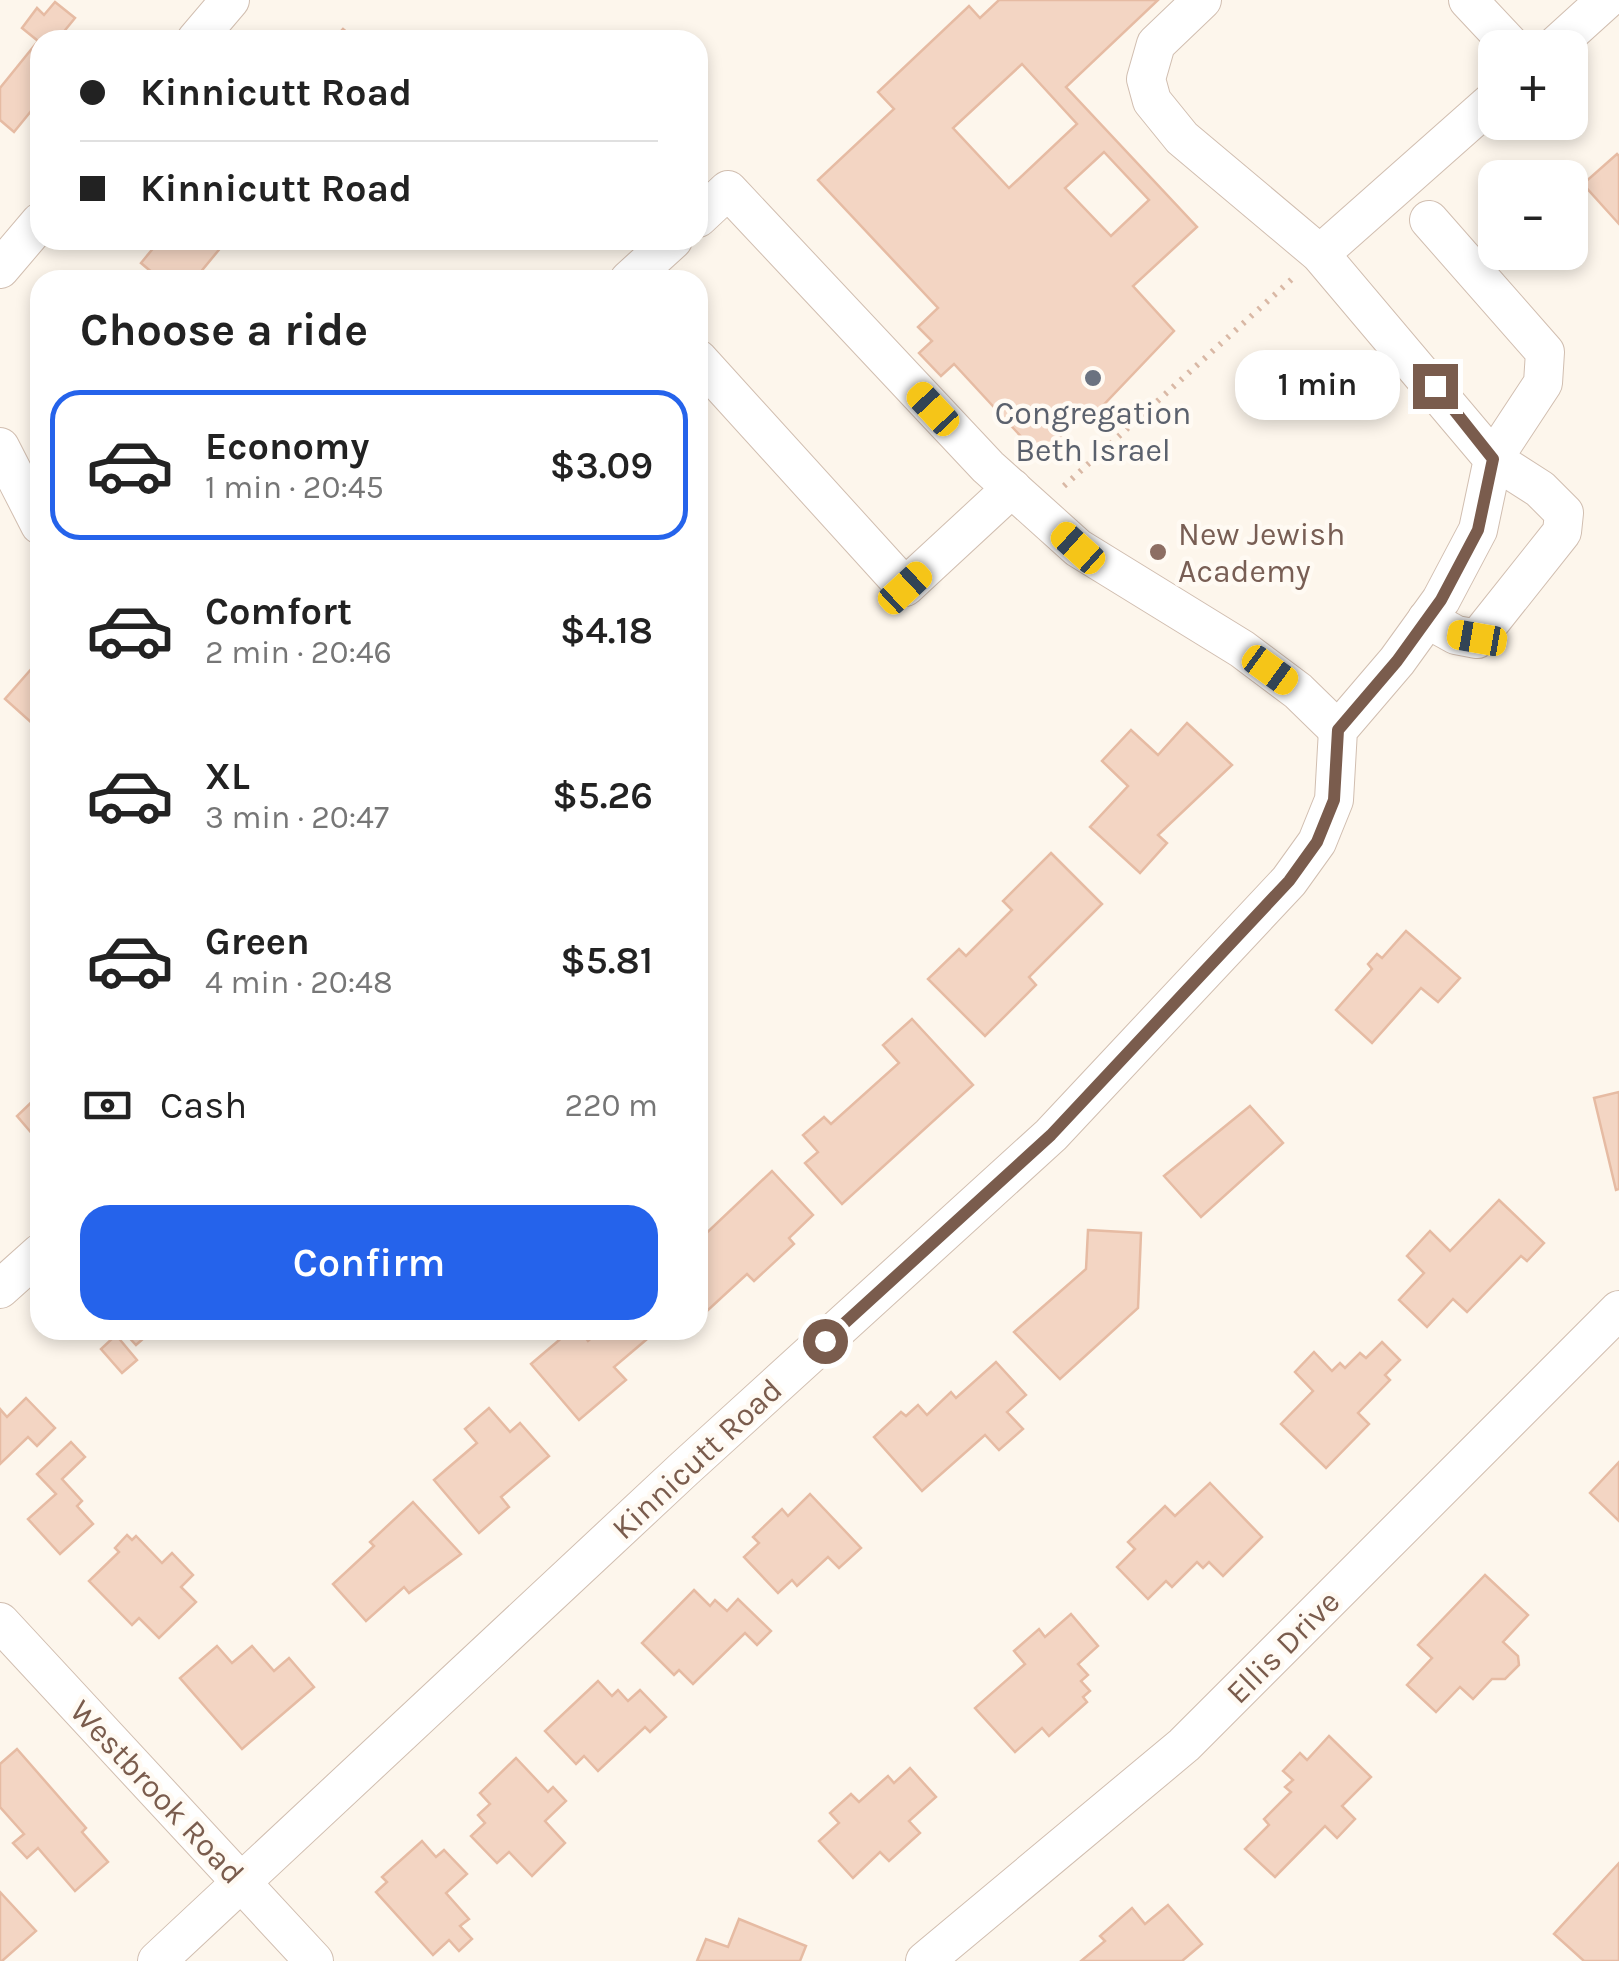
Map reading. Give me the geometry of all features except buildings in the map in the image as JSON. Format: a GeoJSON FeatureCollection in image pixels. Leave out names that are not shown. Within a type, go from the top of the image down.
{"type":"FeatureCollection","features":[{"type":"Feature","properties":{"kind":"street"},"geometry":{"type":"LineString","coordinates":[[204,30],[230,0]]}},
{"type":"Feature","properties":{"kind":"street"},"geometry":{"type":"LineString","coordinates":[[1202,0],[1156,44],[1146,79],[1152,101],[1182,138],[1320,254],[1493,459],[1540,489],[1564,514],[1562,532],[1477,638],[1456,635],[1427,619]]}},
{"type":"Feature","properties":{"kind":"street"},"geometry":{"type":"LineString","coordinates":[[1468,0],[1496,30]]}},
{"type":"Feature","properties":{"kind":"street"},"geometry":{"type":"LineString","coordinates":[[1573,30],[1606,0]]}},
{"type":"Feature","properties":{"kind":"street"},"geometry":{"type":"LineString","coordinates":[[1320,254],[1478,114]]}},
{"type":"Feature","properties":{"kind":"street"},"geometry":{"type":"LineString","coordinates":[[708,209],[728,190],[1024,499],[1078,548],[1242,649],[1298,691],[1338,730],[1427,619],[1478,530],[1493,459],[1544,383],[1545,352],[1429,220]]}},
{"type":"Feature","properties":{"kind":"street"},"geometry":{"type":"LineString","coordinates":[[0,269],[30,234]]}},
{"type":"Feature","properties":{"kind":"street"},"geometry":{"type":"LineString","coordinates":[[640,270],[662,250]]}},
{"type":"Feature","properties":{"kind":"street"},"geometry":{"type":"LineString","coordinates":[[708,370],[905,588],[1024,499]]}},
{"type":"Feature","properties":{"kind":"street"},"geometry":{"type":"LineString","coordinates":[[0,447],[30,505]]}},
{"type":"Feature","properties":{"kind":"street","name":"Kinnicutt Road"},"geometry":{"type":"LineString","coordinates":[[156,1961],[684,1468],[1051,1135],[1289,881],[1317,842],[1334,800],[1338,730]]}},
{"type":"Feature","properties":{"kind":"street"},"geometry":{"type":"LineString","coordinates":[[0,1289],[30,1263]]}},
{"type":"Feature","properties":{"kind":"street","name":"Ellis Drive"},"geometry":{"type":"LineString","coordinates":[[925,1961],[1184,1746],[1619,1310]]}},
{"type":"Feature","properties":{"kind":"street","name":"Westbrook Road"},"geometry":{"type":"LineString","coordinates":[[0,1622],[314,1961]]}},
{"type":"Feature","properties":{"kind":"path"},"geometry":{"type":"LineString","coordinates":[[1024,499],[1320,254]]}},
{"type":"Feature","properties":{"kind":"place","name":"Congregation Beth Israel"},"geometry":{"type":"Point","coordinates":[1093,378]}},
{"type":"Feature","properties":{"kind":"place","name":"New Jewish Academy"},"geometry":{"type":"Point","coordinates":[1158,552]}},
{"type":"Feature","properties":{"kind":"route"},"geometry":{"type":"LineString","coordinates":[[825,1341],[1051,1135],[1289,881],[1317,842],[1334,800],[1338,730],[1397,661],[1441,600],[1478,530],[1493,459],[1435,386]]}}]}
